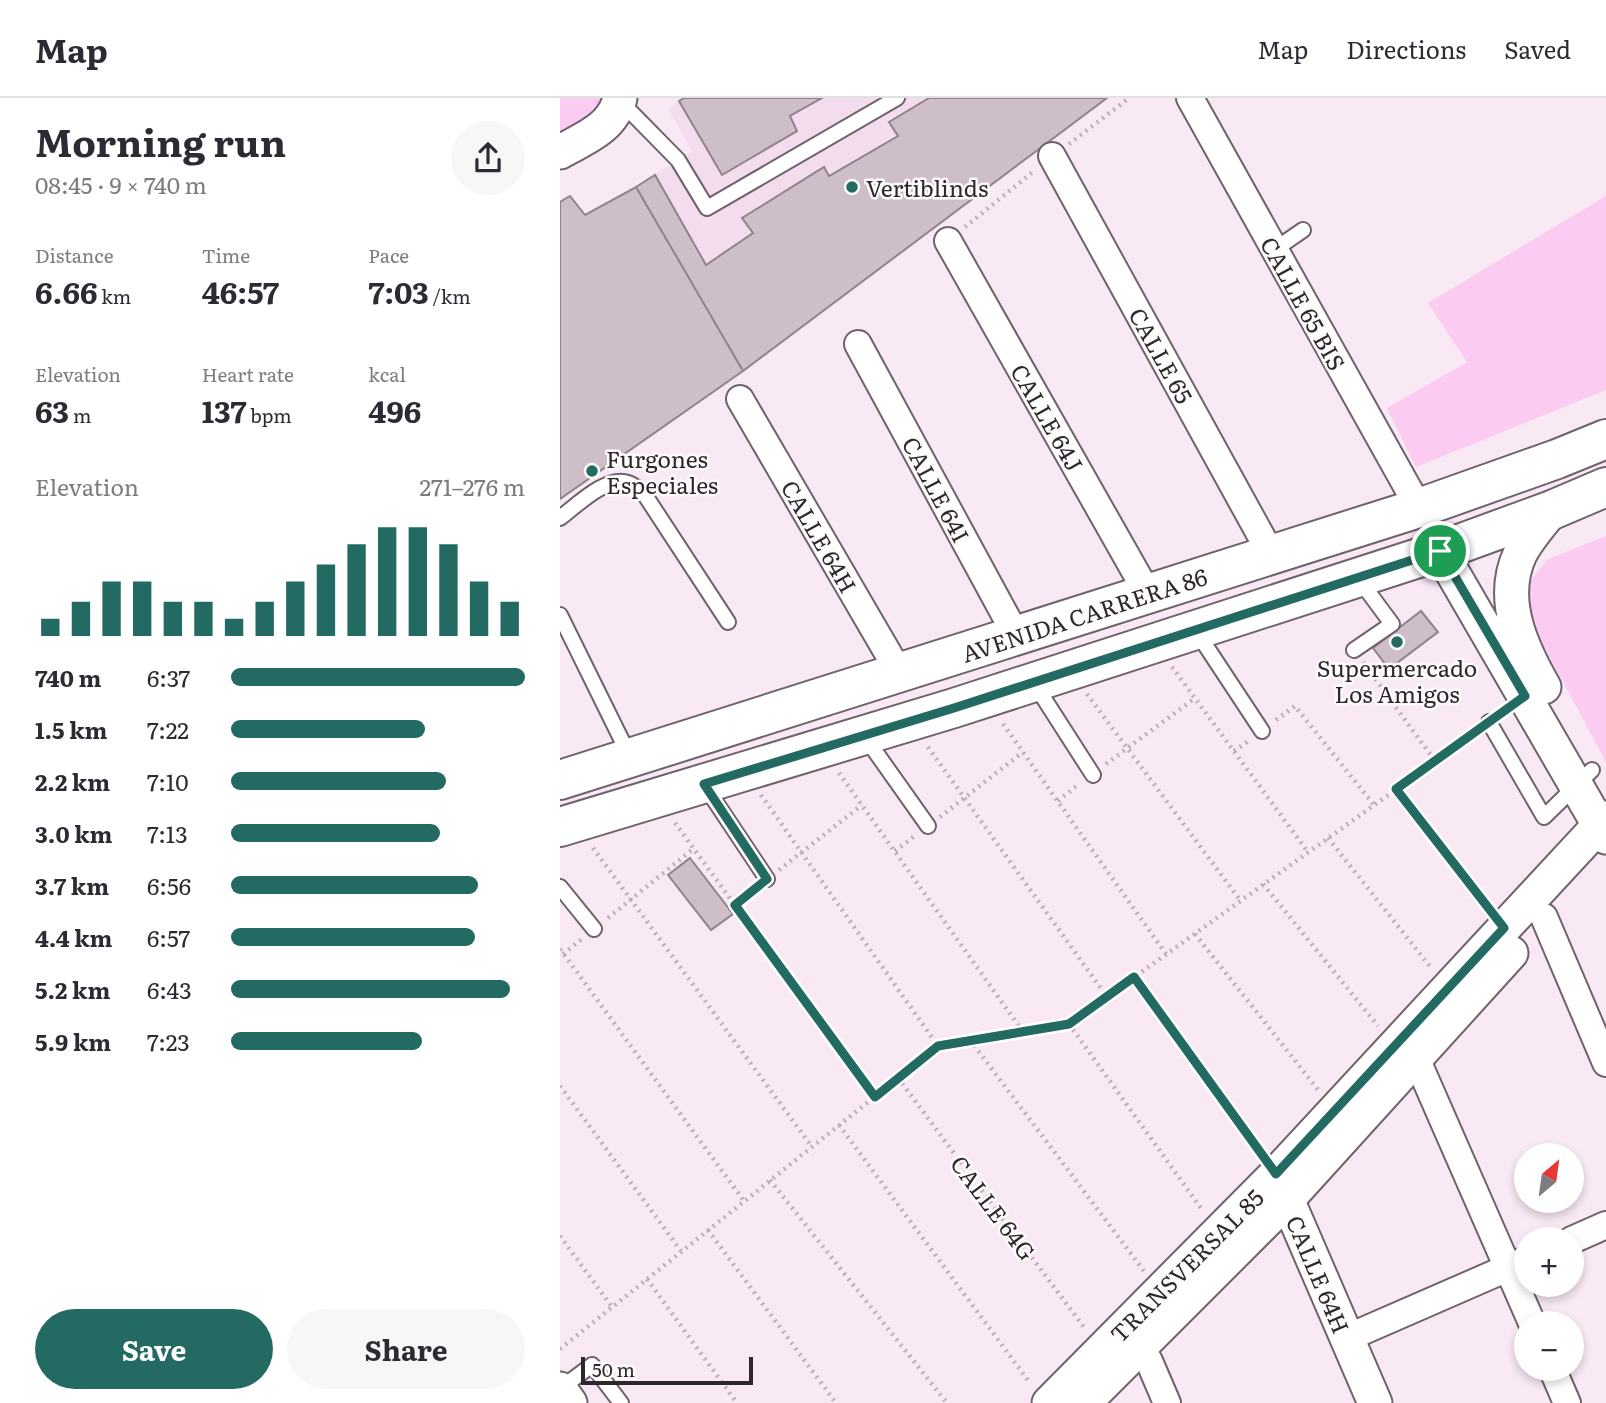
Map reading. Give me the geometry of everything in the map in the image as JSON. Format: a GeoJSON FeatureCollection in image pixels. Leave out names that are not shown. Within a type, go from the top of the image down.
{"type":"FeatureCollection","features":[{"type":"Feature","properties":{"kind":"main road","name":"AVENIDA CARRERA 86"},"geometry":{"type":"LineString","coordinates":[[560,780],[1419,508],[1606,439]]}},
{"type":"Feature","properties":{"kind":"main road"},"geometry":{"type":"LineString","coordinates":[[575,836],[704,784],[864,736],[1440,551],[1606,487]]}},
{"type":"Feature","properties":{"kind":"street","name":"CALLE 65 BIS"},"geometry":{"type":"LineString","coordinates":[[1190,98],[1419,508]]}},
{"type":"Feature","properties":{"kind":"street"},"geometry":{"type":"LineString","coordinates":[[560,152],[607,123],[614,115],[620,99]]}},
{"type":"Feature","properties":{"kind":"street","name":"CALLE 65"},"geometry":{"type":"LineString","coordinates":[[1052,156],[1271,555]]}},
{"type":"Feature","properties":{"kind":"street","name":"CALLE 64J"},"geometry":{"type":"LineString","coordinates":[[948,241],[1148,594]]}},
{"type":"Feature","properties":{"kind":"street","name":"CALLE 64I"},"geometry":{"type":"LineString","coordinates":[[858,344],[1016,635]]}},
{"type":"Feature","properties":{"kind":"street","name":"CALLE 64H"},"geometry":{"type":"LineString","coordinates":[[740,399],[899,672]]}},
{"type":"Feature","properties":{"kind":"street"},"geometry":{"type":"LineString","coordinates":[[1552,510],[1525,545],[1514,569],[1510,589],[1512,612],[1524,649],[1599,811]]}},
{"type":"Feature","properties":{"kind":"street"},"geometry":{"type":"LineString","coordinates":[[1440,551],[1599,811]]}},
{"type":"Feature","properties":{"kind":"street","name":"TRANSVERSAL 85"},"geometry":{"type":"LineString","coordinates":[[1084,1403],[1140,1347],[1405,1052],[1544,918],[1599,811]]}},
{"type":"Feature","properties":{"kind":"street","name":"TRANSVERSAL 85"},"geometry":{"type":"LineString","coordinates":[[1042,1397],[1281,1187],[1335,1111],[1405,1052],[1448,989],[1504,928],[1599,811]]}},
{"type":"Feature","properties":{"kind":"street"},"geometry":{"type":"LineString","coordinates":[[1544,918],[1606,1063]]}},
{"type":"Feature","properties":{"kind":"street"},"geometry":{"type":"LineString","coordinates":[[1405,1052],[1514,1258]]}},
{"type":"Feature","properties":{"kind":"street","name":"CALLE 64H"},"geometry":{"type":"LineString","coordinates":[[1281,1187],[1375,1403]]}},
{"type":"Feature","properties":{"kind":"street"},"geometry":{"type":"LineString","coordinates":[[1584,1235],[1606,1225]]}},
{"type":"Feature","properties":{"kind":"street"},"geometry":{"type":"LineString","coordinates":[[1347,1338],[1514,1265]]}},
{"type":"Feature","properties":{"kind":"street"},"geometry":{"type":"LineString","coordinates":[[1140,1347],[1167,1403]]}},
{"type":"Feature","properties":{"kind":"street"},"geometry":{"type":"LineString","coordinates":[[1558,1381],[1567,1403]]}},
{"type":"Feature","properties":{"kind":"street"},"geometry":{"type":"LineString","coordinates":[[560,1389],[570,1403]]}},
{"type":"Feature","properties":{"kind":"lane"},"geometry":{"type":"LineString","coordinates":[[620,99],[678,160],[707,208],[897,98]]}},
{"type":"Feature","properties":{"kind":"lane"},"geometry":{"type":"LineString","coordinates":[[1274,250],[1303,230]]}},
{"type":"Feature","properties":{"kind":"lane"},"geometry":{"type":"LineString","coordinates":[[560,517],[615,481],[628,483],[643,492],[728,622]]}},
{"type":"Feature","properties":{"kind":"lane"},"geometry":{"type":"LineString","coordinates":[[1354,650],[1392,624],[1357,577]]}},
{"type":"Feature","properties":{"kind":"lane"},"geometry":{"type":"LineString","coordinates":[[560,615],[630,759]]}},
{"type":"Feature","properties":{"kind":"lane"},"geometry":{"type":"LineString","coordinates":[[1195,630],[1262,731]]}},
{"type":"Feature","properties":{"kind":"lane"},"geometry":{"type":"LineString","coordinates":[[1033,682],[1093,775]]}},
{"type":"Feature","properties":{"kind":"lane"},"geometry":{"type":"LineString","coordinates":[[1489,722],[1544,817],[1599,811]]}},
{"type":"Feature","properties":{"kind":"lane"},"geometry":{"type":"LineString","coordinates":[[864,736],[928,826]]}},
{"type":"Feature","properties":{"kind":"lane"},"geometry":{"type":"LineString","coordinates":[[704,784],[767,879]]}},
{"type":"Feature","properties":{"kind":"lane"},"geometry":{"type":"LineString","coordinates":[[560,887],[594,929]]}},
{"type":"Feature","properties":{"kind":"lane"},"geometry":{"type":"LineString","coordinates":[[560,1389],[592,1365],[621,1403]]}},
{"type":"Feature","properties":{"kind":"path"},"geometry":{"type":"LineString","coordinates":[[1354,650],[1435,761]]}},
{"type":"Feature","properties":{"kind":"path"},"geometry":{"type":"LineString","coordinates":[[1170,664],[1308,852]]}},
{"type":"Feature","properties":{"kind":"path"},"geometry":{"type":"LineString","coordinates":[[1084,691],[1240,901]]}},
{"type":"Feature","properties":{"kind":"path"},"geometry":{"type":"LineString","coordinates":[[1058,801],[1195,698]]}},
{"type":"Feature","properties":{"kind":"path"},"geometry":{"type":"LineString","coordinates":[[1295,706],[1374,805]]}},
{"type":"Feature","properties":{"kind":"path"},"geometry":{"type":"LineString","coordinates":[[999,717],[1166,954]]}},
{"type":"Feature","properties":{"kind":"path"},"geometry":{"type":"LineString","coordinates":[[560,1349],[938,1046],[1069,1024],[1489,722]]}},
{"type":"Feature","properties":{"kind":"path"},"geometry":{"type":"LineString","coordinates":[[924,741],[1107,997]]}},
{"type":"Feature","properties":{"kind":"path"},"geometry":{"type":"LineString","coordinates":[[895,851],[1024,752]]}},
{"type":"Feature","properties":{"kind":"path"},"geometry":{"type":"LineString","coordinates":[[836,768],[1023,1032]]}},
{"type":"Feature","properties":{"kind":"path"},"geometry":{"type":"LineString","coordinates":[[1396,789],[1504,928]]}},
{"type":"Feature","properties":{"kind":"path"},"geometry":{"type":"LineString","coordinates":[[759,792],[938,1046]]}},
{"type":"Feature","properties":{"kind":"path"},"geometry":{"type":"LineString","coordinates":[[735,905],[862,805]]}},
{"type":"Feature","properties":{"kind":"path"},"geometry":{"type":"LineString","coordinates":[[672,819],[875,1097]]}},
{"type":"Feature","properties":{"kind":"path"},"geometry":{"type":"LineString","coordinates":[[575,836],[631,899],[812,1147]]}},
{"type":"Feature","properties":{"kind":"path"},"geometry":{"type":"LineString","coordinates":[[1328,838],[1448,989]]}},
{"type":"Feature","properties":{"kind":"path"},"geometry":{"type":"LineString","coordinates":[[694,849],[594,929],[562,951],[744,1201]]}},
{"type":"Feature","properties":{"kind":"path"},"geometry":{"type":"LineString","coordinates":[[1263,884],[1405,1052]]}},
{"type":"Feature","properties":{"kind":"path"},"geometry":{"type":"LineString","coordinates":[[1195,934],[1335,1111]]}},
{"type":"Feature","properties":{"kind":"path"},"geometry":{"type":"LineString","coordinates":[[1134,977],[1281,1187]]}},
{"type":"Feature","properties":{"kind":"path"},"geometry":{"type":"LineString","coordinates":[[1069,1024],[1208,1218]]}},
{"type":"Feature","properties":{"kind":"path"},"geometry":{"type":"LineString","coordinates":[[970,1040],[1148,1278]]}},
{"type":"Feature","properties":{"kind":"path","name":"CALLE 64G"},"geometry":{"type":"LineString","coordinates":[[898,1078],[1090,1336]]}},
{"type":"Feature","properties":{"kind":"path"},"geometry":{"type":"LineString","coordinates":[[560,1086],[681,1251]]}},
{"type":"Feature","properties":{"kind":"path"},"geometry":{"type":"LineString","coordinates":[[839,1125],[1042,1397]]}},
{"type":"Feature","properties":{"kind":"path"},"geometry":{"type":"LineString","coordinates":[[770,1180],[947,1403]]}},
{"type":"Feature","properties":{"kind":"path"},"geometry":{"type":"LineString","coordinates":[[708,1230],[836,1403]]}},
{"type":"Feature","properties":{"kind":"path"},"geometry":{"type":"LineString","coordinates":[[560,1236],[612,1307]]}},
{"type":"Feature","properties":{"kind":"path"},"geometry":{"type":"LineString","coordinates":[[647,1279],[737,1403]]}},
{"type":"Feature","properties":{"kind":"shaded area"},"geometry":{"type":"Polygon","coordinates":[[[560,98],[608,98],[608,104],[560,135],[560,98]]]}},
{"type":"Feature","properties":{"kind":"shaded area"},"geometry":{"type":"Polygon","coordinates":[[[684,98],[1107,98],[743,371],[636,187],[692,151],[668,109],[684,98]]]}},
{"type":"Feature","properties":{"kind":"shaded area"},"geometry":{"type":"Polygon","coordinates":[[[1606,196],[1606,390],[1416,467],[1387,408],[1467,362],[1428,303],[1606,196]]]}},
{"type":"Feature","properties":{"kind":"shaded area"},"geometry":{"type":"Polygon","coordinates":[[[1606,536],[1606,762],[1530,620],[1527,592],[1533,577],[1548,559],[1606,536]]]}},
{"type":"Feature","properties":{"kind":"building"},"geometry":{"type":"Polygon","coordinates":[[[684,98],[822,98],[790,116],[797,131],[722,175],[679,101],[684,98]]]}},
{"type":"Feature","properties":{"kind":"building"},"geometry":{"type":"Polygon","coordinates":[[[929,98],[1107,98],[743,371],[636,187],[655,175],[706,265],[753,233],[742,218],[824,167],[829,176],[898,136],[889,122],[929,98]]]}},
{"type":"Feature","properties":{"kind":"building"},"geometry":{"type":"Polygon","coordinates":[[[636,187],[743,371],[560,499],[560,202],[570,196],[585,215],[636,187]]]}},
{"type":"Feature","properties":{"kind":"building"},"geometry":{"type":"Polygon","coordinates":[[[1421,611],[1438,632],[1389,669],[1373,648],[1421,611]]]}},
{"type":"Feature","properties":{"kind":"building"},"geometry":{"type":"Polygon","coordinates":[[[690,858],[733,914],[711,930],[668,875],[690,858]]]}},
{"type":"Feature","properties":{"kind":"place","name":"Vertiblinds"},"geometry":{"type":"Point","coordinates":[852,187]}},
{"type":"Feature","properties":{"kind":"place","name":"Furgones Especiales"},"geometry":{"type":"Point","coordinates":[592,471]}},
{"type":"Feature","properties":{"kind":"place","name":"Supermercado Los Amigos"},"geometry":{"type":"Point","coordinates":[1397,642]}},
{"type":"Feature","properties":{"kind":"route"},"geometry":{"type":"LineString","coordinates":[[1440,551],[1525,696],[1396,789],[1504,928],[1276,1174],[1134,977],[1069,1024],[938,1046],[875,1097],[735,905],[767,879],[704,784],[954,708],[1440,551]]}}]}
